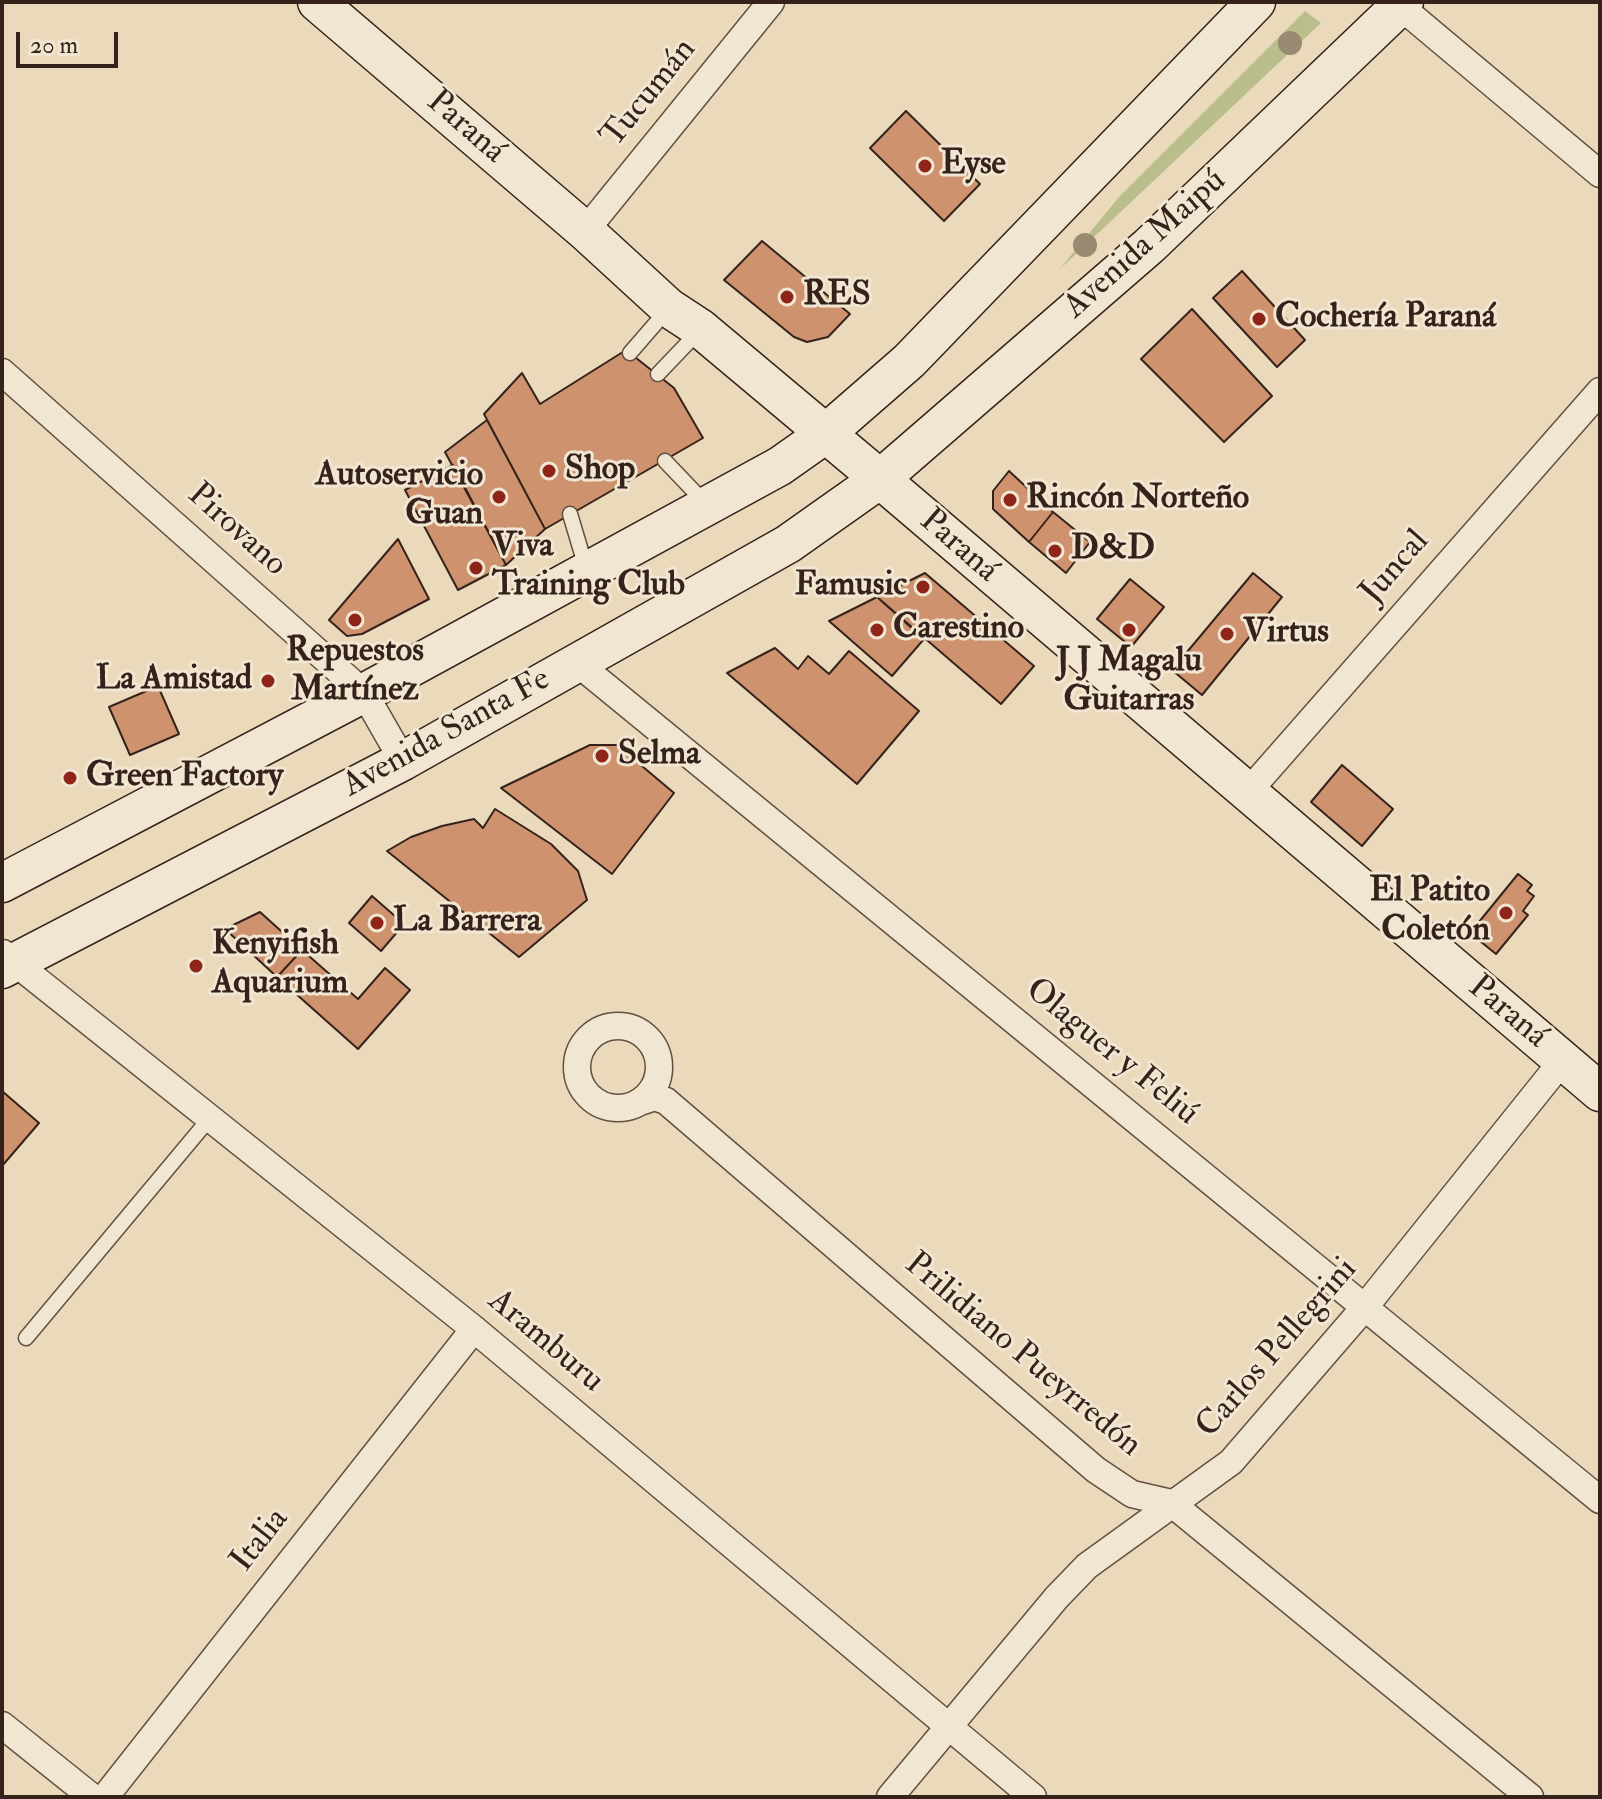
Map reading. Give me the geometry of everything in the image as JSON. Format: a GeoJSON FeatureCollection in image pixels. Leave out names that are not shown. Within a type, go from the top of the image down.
{"type":"FeatureCollection","features":[{"type":"Feature","properties":{"kind":"main road","name":"Paraná"},"geometry":{"type":"LineString","coordinates":[[317,2],[585,231],[669,308],[701,329],[880,479],[1600,1092]]}},
{"type":"Feature","properties":{"kind":"main road"},"geometry":{"type":"LineString","coordinates":[[2,883],[364,693],[780,466],[824,435],[909,361],[1256,2]]}},
{"type":"Feature","properties":{"kind":"main road","name":"Avenida Maipú"},"geometry":{"type":"LineString","coordinates":[[880,479],[1149,246],[1400,3]]}},
{"type":"Feature","properties":{"kind":"main road","name":"Avenida Santa Fe"},"geometry":{"type":"LineString","coordinates":[[6,961],[403,761],[788,544],[880,479]]}},
{"type":"Feature","properties":{"kind":"street","name":"Tucumán"},"geometry":{"type":"LineString","coordinates":[[585,231],[771,2]]}},
{"type":"Feature","properties":{"kind":"street"},"geometry":{"type":"LineString","coordinates":[[1400,3],[1600,174]]}},
{"type":"Feature","properties":{"kind":"street","name":"Pirovano"},"geometry":{"type":"LineString","coordinates":[[2,372],[364,693],[403,761]]}},
{"type":"Feature","properties":{"kind":"street","name":"Juncal"},"geometry":{"type":"LineString","coordinates":[[1247,793],[1600,391]]}},
{"type":"Feature","properties":{"kind":"street","name":"Olaguer y Feliú"},"geometry":{"type":"LineString","coordinates":[[576,662],[1600,1500]]}},
{"type":"Feature","properties":{"kind":"street","name":"Aramburu"},"geometry":{"type":"LineString","coordinates":[[6,961],[210,1118],[474,1329],[1033,1797]]}},
{"type":"Feature","properties":{"kind":"street"},"geometry":{"type":"LineString","coordinates":[[612,1027],[635,1030],[652,1045],[659,1071],[653,1101],[612,1108],[592,1098],[584,1090],[578,1067],[584,1045],[592,1036],[612,1027]]}},
{"type":"Feature","properties":{"kind":"street","name":"Carlos Pellegrini"},"geometry":{"type":"LineString","coordinates":[[890,1797],[948,1725],[1087,1566],[1231,1462],[1364,1308],[1563,1060]]}},
{"type":"Feature","properties":{"kind":"street","name":"Prilidiano Pueyrredón"},"geometry":{"type":"LineString","coordinates":[[653,1101],[1096,1470],[1132,1494],[1171,1503],[1530,1797]]}},
{"type":"Feature","properties":{"kind":"street","name":"Italia"},"geometry":{"type":"LineString","coordinates":[[105,1797],[474,1329]]}},
{"type":"Feature","properties":{"kind":"street"},"geometry":{"type":"LineString","coordinates":[[2,1725],[92,1797]]}},
{"type":"Feature","properties":{"kind":"lane"},"geometry":{"type":"LineString","coordinates":[[630,353],[669,308]]}},
{"type":"Feature","properties":{"kind":"lane"},"geometry":{"type":"LineString","coordinates":[[658,374],[701,329]]}},
{"type":"Feature","properties":{"kind":"lane"},"geometry":{"type":"LineString","coordinates":[[665,461],[707,505]]}},
{"type":"Feature","properties":{"kind":"lane"},"geometry":{"type":"LineString","coordinates":[[570,514],[587,572]]}},
{"type":"Feature","properties":{"kind":"lane"},"geometry":{"type":"LineString","coordinates":[[26,1338],[210,1118]]}},
{"type":"Feature","properties":{"kind":"green space"},"geometry":{"type":"Polygon","coordinates":[[[1305,11],[1321,23],[1059,270],[1119,197],[1305,11]]]}},
{"type":"Feature","properties":{"kind":"building","name":"Eyse"},"geometry":{"type":"Polygon","coordinates":[[[906,111],[980,184],[944,221],[870,148],[906,111]]]}},
{"type":"Feature","properties":{"kind":"building","name":"RES"},"geometry":{"type":"Polygon","coordinates":[[[762,241],[850,314],[828,337],[807,342],[794,337],[724,280],[762,241]]]}},
{"type":"Feature","properties":{"kind":"building","name":"Cochería Paraná"},"geometry":{"type":"Polygon","coordinates":[[[1242,271],[1305,340],[1277,367],[1213,298],[1242,271]]]}},
{"type":"Feature","properties":{"kind":"building"},"geometry":{"type":"Polygon","coordinates":[[[1192,309],[1272,396],[1224,442],[1141,359],[1192,309]]]}},
{"type":"Feature","properties":{"kind":"building"},"geometry":{"type":"Polygon","coordinates":[[[626,350],[674,388],[703,438],[545,529],[484,414],[522,373],[540,404],[626,350]]]}},
{"type":"Feature","properties":{"kind":"building","name":"Autoservicio Guan"},"geometry":{"type":"Polygon","coordinates":[[[487,420],[545,529],[506,565],[445,452],[487,420]]]}},
{"type":"Feature","properties":{"kind":"building"},"geometry":{"type":"Polygon","coordinates":[[[453,465],[506,565],[458,590],[405,490],[453,465]]]}},
{"type":"Feature","properties":{"kind":"building"},"geometry":{"type":"Polygon","coordinates":[[[1009,471],[1053,512],[1029,542],[993,509],[993,491],[1009,471]]]}},
{"type":"Feature","properties":{"kind":"building"},"geometry":{"type":"Polygon","coordinates":[[[1053,512],[1090,542],[1066,573],[1029,542],[1053,512]]]}},
{"type":"Feature","properties":{"kind":"building"},"geometry":{"type":"Polygon","coordinates":[[[398,539],[429,599],[362,634],[347,636],[329,620],[398,539]]]}},
{"type":"Feature","properties":{"kind":"building"},"geometry":{"type":"Polygon","coordinates":[[[925,573],[1034,666],[1001,704],[877,597],[925,573]]]}},
{"type":"Feature","properties":{"kind":"building","name":"Virtus"},"geometry":{"type":"Polygon","coordinates":[[[1253,573],[1282,597],[1202,695],[1172,670],[1253,573]]]}},
{"type":"Feature","properties":{"kind":"building"},"geometry":{"type":"Polygon","coordinates":[[[1130,579],[1164,607],[1131,647],[1097,619],[1130,579]]]}},
{"type":"Feature","properties":{"kind":"building","name":"Carestino"},"geometry":{"type":"Polygon","coordinates":[[[877,597],[924,639],[892,676],[829,621],[877,597]]]}},
{"type":"Feature","properties":{"kind":"building"},"geometry":{"type":"Polygon","coordinates":[[[775,648],[798,669],[808,656],[829,674],[849,651],[919,711],[857,784],[727,673],[775,648]]]}},
{"type":"Feature","properties":{"kind":"building"},"geometry":{"type":"Polygon","coordinates":[[[158,686],[179,734],[130,755],[109,707],[158,686]]]}},
{"type":"Feature","properties":{"kind":"building"},"geometry":{"type":"Polygon","coordinates":[[[590,745],[617,745],[674,793],[612,874],[501,788],[590,745]]]}},
{"type":"Feature","properties":{"kind":"building"},"geometry":{"type":"Polygon","coordinates":[[[1342,765],[1393,809],[1362,846],[1311,802],[1342,765]]]}},
{"type":"Feature","properties":{"kind":"building"},"geometry":{"type":"Polygon","coordinates":[[[495,809],[551,844],[578,871],[587,900],[519,957],[387,851],[411,837],[442,826],[474,819],[483,828],[495,809]]]}},
{"type":"Feature","properties":{"kind":"building","name":"El Patito Coletón"},"geometry":{"type":"Polygon","coordinates":[[[1518,874],[1532,885],[1527,891],[1534,896],[1523,911],[1528,915],[1496,954],[1470,933],[1518,874]]]}},
{"type":"Feature","properties":{"kind":"building","name":"La Barrera"},"geometry":{"type":"Polygon","coordinates":[[[372,896],[404,924],[381,951],[349,923],[372,896]]]}},
{"type":"Feature","properties":{"kind":"building"},"geometry":{"type":"Polygon","coordinates":[[[260,912],[302,950],[277,977],[225,929],[260,912]]]}},
{"type":"Feature","properties":{"kind":"building"},"geometry":{"type":"Polygon","coordinates":[[[302,950],[358,999],[385,968],[410,990],[358,1049],[277,977],[302,950]]]}},
{"type":"Feature","properties":{"kind":"building"},"geometry":{"type":"Polygon","coordinates":[[[2,1091],[39,1123],[2,1166],[2,1091]]]}},
{"type":"Feature","properties":{"kind":"place","name":"Eyse"},"geometry":{"type":"Point","coordinates":[925,166]}},
{"type":"Feature","properties":{"kind":"place","name":"RES"},"geometry":{"type":"Point","coordinates":[787,297]}},
{"type":"Feature","properties":{"kind":"place","name":"Cochería Paraná"},"geometry":{"type":"Point","coordinates":[1259,319]}},
{"type":"Feature","properties":{"kind":"place","name":"Shop"},"geometry":{"type":"Point","coordinates":[549,471]}},
{"type":"Feature","properties":{"kind":"place","name":"Autoservicio Guan"},"geometry":{"type":"Point","coordinates":[499,497]}},
{"type":"Feature","properties":{"kind":"place","name":"Rincón Norteño"},"geometry":{"type":"Point","coordinates":[1010,500]}},
{"type":"Feature","properties":{"kind":"place","name":"D&D"},"geometry":{"type":"Point","coordinates":[1055,551]}},
{"type":"Feature","properties":{"kind":"place","name":"Viva Training Club"},"geometry":{"type":"Point","coordinates":[476,568]}},
{"type":"Feature","properties":{"kind":"place","name":"Famusic"},"geometry":{"type":"Point","coordinates":[923,587]}},
{"type":"Feature","properties":{"kind":"place","name":"Repuestos Martínez"},"geometry":{"type":"Point","coordinates":[355,620]}},
{"type":"Feature","properties":{"kind":"place","name":"Carestino"},"geometry":{"type":"Point","coordinates":[877,630]}},
{"type":"Feature","properties":{"kind":"place","name":"J J Magalu Guitarras"},"geometry":{"type":"Point","coordinates":[1129,630]}},
{"type":"Feature","properties":{"kind":"place","name":"Virtus"},"geometry":{"type":"Point","coordinates":[1227,634]}},
{"type":"Feature","properties":{"kind":"place","name":"La Amistad"},"geometry":{"type":"Point","coordinates":[268,681]}},
{"type":"Feature","properties":{"kind":"place","name":"Selma"},"geometry":{"type":"Point","coordinates":[602,756]}},
{"type":"Feature","properties":{"kind":"place","name":"Green Factory"},"geometry":{"type":"Point","coordinates":[70,778]}},
{"type":"Feature","properties":{"kind":"place","name":"El Patito Coletón"},"geometry":{"type":"Point","coordinates":[1506,913]}},
{"type":"Feature","properties":{"kind":"place","name":"La Barrera"},"geometry":{"type":"Point","coordinates":[377,923]}},
{"type":"Feature","properties":{"kind":"place","name":"Kenyifish Aquarium"},"geometry":{"type":"Point","coordinates":[196,966]}}]}
